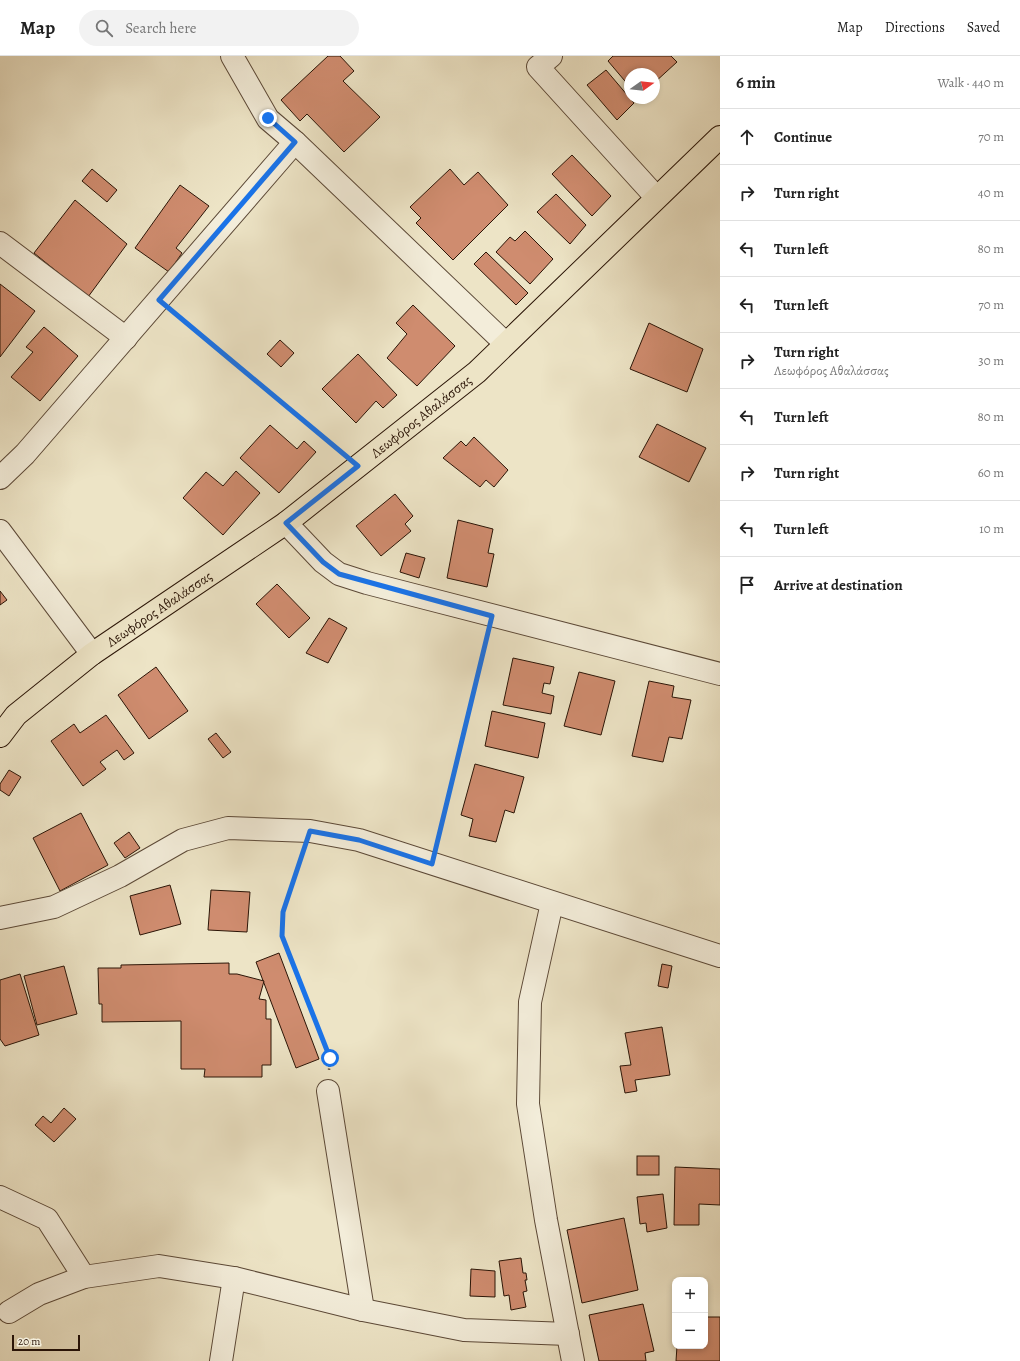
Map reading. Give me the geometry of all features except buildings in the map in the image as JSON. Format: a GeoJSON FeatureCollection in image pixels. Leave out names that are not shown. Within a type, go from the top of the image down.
{"type":"FeatureCollection","features":[{"type":"Feature","properties":{"kind":"main road","name":"Λεωφόρος Αθαλάσσας"},"geometry":{"type":"LineString","coordinates":[[0,736],[16,715],[92,654],[286,523],[477,372],[656,197],[720,138]]}},
{"type":"Feature","properties":{"kind":"street"},"geometry":{"type":"LineString","coordinates":[[232,56],[268,118],[505,343]]}},
{"type":"Feature","properties":{"kind":"street"},"geometry":{"type":"LineString","coordinates":[[539,60],[656,197]]}},
{"type":"Feature","properties":{"kind":"street"},"geometry":{"type":"LineString","coordinates":[[0,478],[26,454],[295,142]]}},
{"type":"Feature","properties":{"kind":"street"},"geometry":{"type":"LineString","coordinates":[[0,243],[126,338]]}},
{"type":"Feature","properties":{"kind":"street"},"geometry":{"type":"LineString","coordinates":[[286,523],[323,562],[339,574],[492,616],[720,674]]}},
{"type":"Feature","properties":{"kind":"street"},"geometry":{"type":"LineString","coordinates":[[0,531],[92,654]]}},
{"type":"Feature","properties":{"kind":"street"},"geometry":{"type":"LineString","coordinates":[[0,918],[54,908],[120,876],[183,840],[228,828],[310,831],[359,840],[720,956]]}},
{"type":"Feature","properties":{"kind":"street"},"geometry":{"type":"LineString","coordinates":[[552,902],[530,1002],[528,1104],[546,1220],[573,1361]]}},
{"type":"Feature","properties":{"kind":"street"},"geometry":{"type":"LineString","coordinates":[[328,1091],[363,1310]]}},
{"type":"Feature","properties":{"kind":"street"},"geometry":{"type":"LineString","coordinates":[[0,1197],[47,1219],[84,1277]]}},
{"type":"Feature","properties":{"kind":"street"},"geometry":{"type":"LineString","coordinates":[[9,1312],[39,1294],[84,1277],[159,1266],[234,1278],[363,1310],[464,1330],[568,1334]]}},
{"type":"Feature","properties":{"kind":"street"},"geometry":{"type":"LineString","coordinates":[[222,1361],[234,1278]]}},
{"type":"Feature","properties":{"kind":"path"},"geometry":{"type":"LineString","coordinates":[[159,300],[358,466]]}},
{"type":"Feature","properties":{"kind":"path"},"geometry":{"type":"LineString","coordinates":[[432,864],[492,616]]}},
{"type":"Feature","properties":{"kind":"path"},"geometry":{"type":"LineString","coordinates":[[310,831],[283,912],[282,936],[330,1058],[328,1091]]}},
{"type":"Feature","properties":{"kind":"route"},"geometry":{"type":"LineString","coordinates":[[268,118],[295,142],[159,300],[358,466],[286,523],[323,562],[339,574],[367,583],[492,616],[432,864],[359,840],[310,831],[283,912],[282,936],[330,1058]]}}]}
